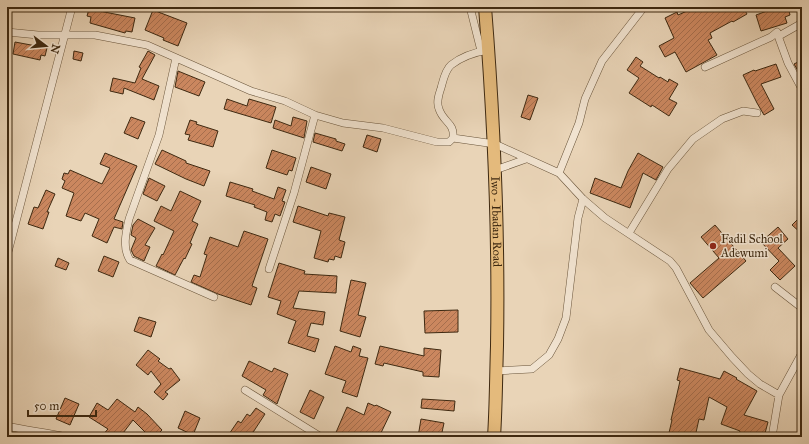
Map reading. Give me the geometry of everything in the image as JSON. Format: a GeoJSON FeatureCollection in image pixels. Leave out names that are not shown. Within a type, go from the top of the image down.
{"type":"FeatureCollection","features":[{"type":"Feature","properties":{"kind":"main road","name":"Iwo - Ibadan Road"},"geometry":{"type":"LineString","coordinates":[[485,7],[485,50],[495,144],[496,170],[497,316],[494,437]]}},
{"type":"Feature","properties":{"kind":"street"},"geometry":{"type":"LineString","coordinates":[[7,256],[24,196],[72,7]]}},
{"type":"Feature","properties":{"kind":"street"},"geometry":{"type":"LineString","coordinates":[[7,32],[64,36],[95,35],[148,44],[251,91],[285,101],[315,114],[343,123],[383,128],[436,142],[449,142],[453,138],[454,132],[452,127],[441,114],[438,107],[438,97],[444,78],[450,66],[464,57],[485,50],[470,7]]}},
{"type":"Feature","properties":{"kind":"street"},"geometry":{"type":"LineString","coordinates":[[559,173],[579,123],[585,99],[602,61],[644,7]]}},
{"type":"Feature","properties":{"kind":"street"},"geometry":{"type":"LineString","coordinates":[[777,32],[779,36],[802,23]]}},
{"type":"Feature","properties":{"kind":"street"},"geometry":{"type":"LineString","coordinates":[[704,67],[771,37],[777,32]]}},
{"type":"Feature","properties":{"kind":"street"},"geometry":{"type":"LineString","coordinates":[[777,32],[788,63],[802,89]]}},
{"type":"Feature","properties":{"kind":"street"},"geometry":{"type":"LineString","coordinates":[[176,58],[158,134],[129,219],[126,254],[130,260],[214,297]]}},
{"type":"Feature","properties":{"kind":"street"},"geometry":{"type":"LineString","coordinates":[[629,233],[668,170],[693,139],[722,119],[743,111],[757,112]]}},
{"type":"Feature","properties":{"kind":"street"},"geometry":{"type":"LineString","coordinates":[[269,270],[294,193],[315,114]]}},
{"type":"Feature","properties":{"kind":"street"},"geometry":{"type":"LineString","coordinates":[[453,138],[495,144],[559,173],[583,199],[605,218],[670,261],[676,268],[709,330],[748,374],[760,384],[779,395]]}},
{"type":"Feature","properties":{"kind":"street"},"geometry":{"type":"LineString","coordinates":[[496,170],[526,159]]}},
{"type":"Feature","properties":{"kind":"street"},"geometry":{"type":"LineString","coordinates":[[496,371],[532,369],[549,354],[558,339],[566,318],[578,218],[583,199]]}},
{"type":"Feature","properties":{"kind":"street"},"geometry":{"type":"LineString","coordinates":[[775,287],[802,308]]}},
{"type":"Feature","properties":{"kind":"street"},"geometry":{"type":"LineString","coordinates":[[772,437],[779,395],[802,353]]}},
{"type":"Feature","properties":{"kind":"street"},"geometry":{"type":"LineString","coordinates":[[245,390],[321,437]]}},
{"type":"Feature","properties":{"kind":"street"},"geometry":{"type":"LineString","coordinates":[[7,426],[24,430],[50,432],[66,437]]}},
{"type":"Feature","properties":{"kind":"building"},"geometry":{"type":"Polygon","coordinates":[[[696,7],[743,7],[747,14],[710,33],[712,38],[708,40],[717,55],[686,72],[675,52],[665,57],[659,46],[674,38],[665,18],[677,12],[678,15],[696,7]]]}},
{"type":"Feature","properties":{"kind":"building"},"geometry":{"type":"Polygon","coordinates":[[[778,7],[788,7],[790,15],[785,17],[787,23],[761,31],[756,15],[778,7]]]}},
{"type":"Feature","properties":{"kind":"building"},"geometry":{"type":"Polygon","coordinates":[[[89,9],[135,18],[132,32],[126,31],[125,33],[90,23],[91,17],[87,16],[89,9]]]}},
{"type":"Feature","properties":{"kind":"building"},"geometry":{"type":"Polygon","coordinates":[[[153,10],[187,23],[178,46],[145,30],[153,10]]]}},
{"type":"Feature","properties":{"kind":"building"},"geometry":{"type":"Polygon","coordinates":[[[15,42],[47,48],[45,56],[41,55],[40,60],[13,54],[15,42]]]}},
{"type":"Feature","properties":{"kind":"building"},"geometry":{"type":"Polygon","coordinates":[[[74,51],[83,53],[81,61],[73,59],[74,51]]]}},
{"type":"Feature","properties":{"kind":"building"},"geometry":{"type":"Polygon","coordinates":[[[148,51],[155,55],[142,79],[159,86],[154,100],[124,88],[123,94],[110,91],[113,78],[135,83],[141,68],[139,67],[148,51]]]}},
{"type":"Feature","properties":{"kind":"building"},"geometry":{"type":"Polygon","coordinates":[[[636,57],[643,62],[640,66],[659,78],[660,77],[668,82],[669,79],[678,84],[669,99],[677,103],[669,116],[629,93],[639,78],[627,70],[636,57]]]}},
{"type":"Feature","properties":{"kind":"building"},"geometry":{"type":"Polygon","coordinates":[[[802,60],[802,78],[794,64],[802,60]]]}},
{"type":"Feature","properties":{"kind":"building"},"geometry":{"type":"Polygon","coordinates":[[[776,64],[781,77],[761,84],[774,109],[764,115],[743,75],[754,70],[755,71],[776,64]]]}},
{"type":"Feature","properties":{"kind":"building"},"geometry":{"type":"Polygon","coordinates":[[[178,71],[205,82],[199,96],[175,87],[178,71]]]}},
{"type":"Feature","properties":{"kind":"building"},"geometry":{"type":"Polygon","coordinates":[[[528,95],[538,98],[530,120],[521,117],[528,95]]]}},
{"type":"Feature","properties":{"kind":"building"},"geometry":{"type":"Polygon","coordinates":[[[227,99],[247,106],[249,99],[276,107],[271,123],[224,109],[227,99]]]}},
{"type":"Feature","properties":{"kind":"building"},"geometry":{"type":"Polygon","coordinates":[[[131,117],[145,122],[138,139],[124,133],[131,117]]]}},
{"type":"Feature","properties":{"kind":"building"},"geometry":{"type":"Polygon","coordinates":[[[293,117],[307,121],[304,138],[273,128],[275,120],[291,126],[293,117]]]}},
{"type":"Feature","properties":{"kind":"building"},"geometry":{"type":"Polygon","coordinates":[[[190,120],[197,122],[196,124],[218,131],[213,147],[188,140],[190,135],[185,134],[190,120]]]}},
{"type":"Feature","properties":{"kind":"building"},"geometry":{"type":"Polygon","coordinates":[[[315,133],[336,139],[336,141],[345,144],[342,151],[313,142],[315,133]]]}},
{"type":"Feature","properties":{"kind":"building"},"geometry":{"type":"Polygon","coordinates":[[[367,135],[381,139],[377,152],[363,147],[367,135]]]}},
{"type":"Feature","properties":{"kind":"building"},"geometry":{"type":"Polygon","coordinates":[[[162,150],[186,161],[186,163],[210,171],[204,186],[155,164],[162,150]]]}},
{"type":"Feature","properties":{"kind":"building"},"geometry":{"type":"Polygon","coordinates":[[[272,150],[296,158],[292,171],[289,170],[287,175],[266,168],[272,150]]]}},
{"type":"Feature","properties":{"kind":"building"},"geometry":{"type":"Polygon","coordinates":[[[105,153],[137,166],[114,219],[123,222],[122,229],[114,227],[107,243],[92,236],[99,219],[85,213],[81,221],[66,216],[74,193],[62,188],[65,181],[62,179],[64,173],[68,174],[70,170],[102,184],[110,168],[100,164],[105,153]]]}},
{"type":"Feature","properties":{"kind":"building"},"geometry":{"type":"Polygon","coordinates":[[[638,153],[663,167],[656,180],[643,173],[630,208],[590,193],[595,178],[621,188],[638,153]]]}},
{"type":"Feature","properties":{"kind":"building"},"geometry":{"type":"Polygon","coordinates":[[[311,167],[331,174],[326,189],[306,182],[311,167]]]}},
{"type":"Feature","properties":{"kind":"building"},"geometry":{"type":"Polygon","coordinates":[[[149,178],[165,186],[157,201],[143,194],[149,178]]]}},
{"type":"Feature","properties":{"kind":"building"},"geometry":{"type":"Polygon","coordinates":[[[230,182],[253,189],[252,191],[274,199],[278,187],[286,190],[282,201],[285,202],[280,216],[275,214],[272,222],[265,220],[267,212],[254,207],[255,205],[226,196],[230,182]]]}},
{"type":"Feature","properties":{"kind":"building"},"geometry":{"type":"Polygon","coordinates":[[[46,190],[55,194],[47,212],[49,212],[43,229],[28,224],[34,207],[38,208],[46,190]]]}},
{"type":"Feature","properties":{"kind":"building"},"geometry":{"type":"Polygon","coordinates":[[[180,191],[201,201],[192,221],[198,224],[190,243],[192,244],[175,275],[156,266],[174,231],[154,221],[161,206],[171,211],[180,191]]]}},
{"type":"Feature","properties":{"kind":"building"},"geometry":{"type":"Polygon","coordinates":[[[298,206],[328,216],[329,213],[345,217],[339,240],[345,242],[341,258],[335,256],[334,260],[329,259],[328,262],[314,258],[321,231],[293,222],[298,206]]]}},
{"type":"Feature","properties":{"kind":"building"},"geometry":{"type":"Polygon","coordinates":[[[802,215],[802,234],[792,225],[802,215]]]}},
{"type":"Feature","properties":{"kind":"building"},"geometry":{"type":"Polygon","coordinates":[[[138,219],[155,228],[145,245],[150,247],[144,261],[134,256],[131,250],[136,238],[131,235],[133,225],[138,219]]]}},
{"type":"Feature","properties":{"kind":"building"},"geometry":{"type":"Polygon","coordinates":[[[715,225],[746,261],[703,298],[690,283],[719,258],[701,237],[715,225]]]}},
{"type":"Feature","properties":{"kind":"building"},"geometry":{"type":"Polygon","coordinates":[[[778,227],[788,239],[778,248],[795,266],[780,280],[770,270],[779,261],[761,242],[778,227]]]}},
{"type":"Feature","properties":{"kind":"building"},"geometry":{"type":"Polygon","coordinates":[[[244,231],[268,239],[252,286],[257,288],[251,305],[218,294],[191,282],[194,275],[200,277],[207,255],[204,254],[210,237],[238,247],[244,231]]]}},
{"type":"Feature","properties":{"kind":"building"},"geometry":{"type":"Polygon","coordinates":[[[104,256],[119,262],[113,277],[98,271],[104,256]]]}},
{"type":"Feature","properties":{"kind":"building"},"geometry":{"type":"Polygon","coordinates":[[[58,258],[69,263],[66,270],[55,266],[58,258]]]}},
{"type":"Feature","properties":{"kind":"building"},"geometry":{"type":"Polygon","coordinates":[[[279,263],[305,271],[304,274],[337,276],[336,293],[299,291],[293,308],[325,312],[323,325],[311,323],[307,336],[319,339],[315,352],[288,343],[296,321],[277,314],[281,301],[268,297],[279,263]]]}},
{"type":"Feature","properties":{"kind":"building"},"geometry":{"type":"Polygon","coordinates":[[[351,280],[366,283],[358,315],[366,317],[360,337],[340,331],[351,280]]]}},
{"type":"Feature","properties":{"kind":"building"},"geometry":{"type":"Polygon","coordinates":[[[458,310],[458,332],[425,333],[424,311],[458,310]]]}},
{"type":"Feature","properties":{"kind":"building"},"geometry":{"type":"Polygon","coordinates":[[[139,317],[156,322],[151,337],[134,331],[139,317]]]}},
{"type":"Feature","properties":{"kind":"building"},"geometry":{"type":"Polygon","coordinates":[[[335,346],[351,352],[353,346],[361,349],[359,356],[368,358],[357,397],[342,392],[346,381],[325,374],[335,346]]]}},
{"type":"Feature","properties":{"kind":"building"},"geometry":{"type":"Polygon","coordinates":[[[380,346],[424,356],[424,348],[441,350],[439,377],[423,376],[423,372],[384,363],[383,366],[375,364],[380,346]]]}},
{"type":"Feature","properties":{"kind":"building"},"geometry":{"type":"Polygon","coordinates":[[[148,350],[160,359],[158,361],[169,369],[171,368],[180,380],[165,392],[168,394],[163,400],[154,392],[161,384],[151,371],[148,375],[136,365],[148,350]]]}},
{"type":"Feature","properties":{"kind":"building"},"geometry":{"type":"Polygon","coordinates":[[[249,361],[272,372],[274,368],[288,374],[277,404],[263,395],[266,390],[242,376],[249,361]]]}},
{"type":"Feature","properties":{"kind":"building"},"geometry":{"type":"Polygon","coordinates":[[[680,368],[720,379],[724,371],[757,391],[744,415],[768,422],[764,437],[738,437],[740,431],[721,424],[727,407],[709,397],[704,420],[699,419],[695,437],[668,437],[680,381],[677,380],[680,368]]]}},
{"type":"Feature","properties":{"kind":"building"},"geometry":{"type":"Polygon","coordinates":[[[310,390],[324,397],[314,419],[300,412],[310,390]]]}},
{"type":"Feature","properties":{"kind":"building"},"geometry":{"type":"Polygon","coordinates":[[[65,398],[79,404],[70,425],[56,419],[65,398]]]}},
{"type":"Feature","properties":{"kind":"building"},"geometry":{"type":"Polygon","coordinates":[[[117,399],[135,412],[138,407],[162,430],[155,437],[150,437],[133,420],[120,437],[101,437],[108,429],[89,417],[97,403],[108,410],[117,399]]]}},
{"type":"Feature","properties":{"kind":"building"},"geometry":{"type":"Polygon","coordinates":[[[422,399],[455,401],[454,411],[421,408],[422,399]]]}},
{"type":"Feature","properties":{"kind":"building"},"geometry":{"type":"Polygon","coordinates":[[[368,403],[391,412],[379,437],[334,437],[347,407],[364,415],[368,403]]]}},
{"type":"Feature","properties":{"kind":"building"},"geometry":{"type":"Polygon","coordinates":[[[256,408],[265,414],[250,437],[227,437],[238,421],[241,423],[247,414],[250,416],[256,408]]]}},
{"type":"Feature","properties":{"kind":"building"},"geometry":{"type":"Polygon","coordinates":[[[185,411],[200,418],[193,435],[178,428],[185,411]]]}},
{"type":"Feature","properties":{"kind":"building"},"geometry":{"type":"Polygon","coordinates":[[[421,419],[444,423],[441,437],[418,437],[421,419]]]}},
{"type":"Feature","properties":{"kind":"place","name":"Fadil School Adewumi"},"geometry":{"type":"Point","coordinates":[713,246]}}]}
